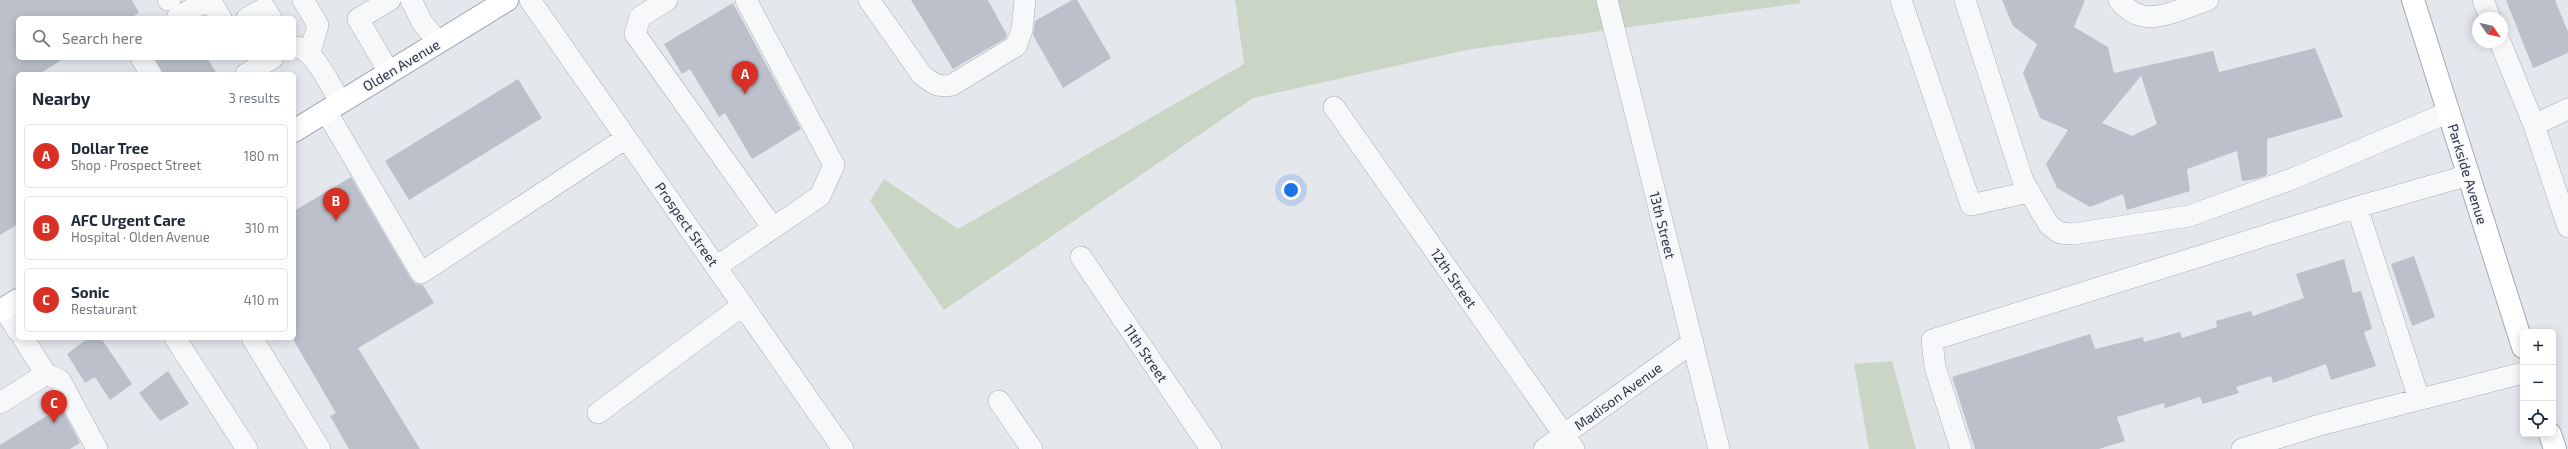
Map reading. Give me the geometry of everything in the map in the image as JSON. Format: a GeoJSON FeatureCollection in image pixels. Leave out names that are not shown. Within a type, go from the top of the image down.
{"type":"FeatureCollection","features":[{"type":"Feature","properties":{"kind":"main road","name":"Olden Avenue"},"geometry":{"type":"LineString","coordinates":[[296,130],[507,0]]}},
{"type":"Feature","properties":{"kind":"main road","name":"Parkside Avenue"},"geometry":{"type":"LineString","coordinates":[[2413,0],[2520,338]]}},
{"type":"Feature","properties":{"kind":"main road"},"geometry":{"type":"LineString","coordinates":[[2551,437],[2555,449]]}},
{"type":"Feature","properties":{"kind":"street"},"geometry":{"type":"LineString","coordinates":[[180,16],[206,0]]}},
{"type":"Feature","properties":{"kind":"street"},"geometry":{"type":"LineString","coordinates":[[210,0],[220,16]]}},
{"type":"Feature","properties":{"kind":"street"},"geometry":{"type":"LineString","coordinates":[[303,0],[318,25],[302,50],[421,273],[626,138]]}},
{"type":"Feature","properties":{"kind":"street"},"geometry":{"type":"LineString","coordinates":[[389,72],[358,19],[390,0]]}},
{"type":"Feature","properties":{"kind":"street"},"geometry":{"type":"LineString","coordinates":[[411,0],[422,22],[438,42]]}},
{"type":"Feature","properties":{"kind":"street","name":"Prospect Street"},"geometry":{"type":"LineString","coordinates":[[530,0],[844,449]]}},
{"type":"Feature","properties":{"kind":"street"},"geometry":{"type":"LineString","coordinates":[[667,0],[640,17],[635,34],[773,228]]}},
{"type":"Feature","properties":{"kind":"street"},"geometry":{"type":"LineString","coordinates":[[716,267],[820,196],[834,165],[746,0]]}},
{"type":"Feature","properties":{"kind":"street"},"geometry":{"type":"LineString","coordinates":[[868,0],[922,75],[933,84],[942,87],[952,85],[1016,46],[1022,30],[1026,0]]}},
{"type":"Feature","properties":{"kind":"street","name":"13th Street"},"geometry":{"type":"LineString","coordinates":[[1607,0],[1719,449]]}},
{"type":"Feature","properties":{"kind":"street"},"geometry":{"type":"LineString","coordinates":[[1901,0],[1971,206],[2029,192]]}},
{"type":"Feature","properties":{"kind":"street"},"geometry":{"type":"LineString","coordinates":[[1965,0],[2003,124],[2029,192],[2049,225],[2060,233],[2073,234],[2189,216],[2297,177],[2449,112]]}},
{"type":"Feature","properties":{"kind":"street"},"geometry":{"type":"LineString","coordinates":[[2119,0],[2127,10],[2149,19],[2208,0]]}},
{"type":"Feature","properties":{"kind":"street"},"geometry":{"type":"LineString","coordinates":[[2483,0],[2488,12]]}},
{"type":"Feature","properties":{"kind":"street"},"geometry":{"type":"LineString","coordinates":[[251,16],[265,8],[270,16]]}},
{"type":"Feature","properties":{"kind":"street"},"geometry":{"type":"LineString","coordinates":[[2502,48],[2534,125],[2568,227]]}},
{"type":"Feature","properties":{"kind":"street"},"geometry":{"type":"LineString","coordinates":[[142,60],[150,72]]}},
{"type":"Feature","properties":{"kind":"street"},"geometry":{"type":"LineString","coordinates":[[249,67],[268,60]]}},
{"type":"Feature","properties":{"kind":"street","name":"12th Street"},"geometry":{"type":"LineString","coordinates":[[1334,107],[1569,442]]}},
{"type":"Feature","properties":{"kind":"street"},"geometry":{"type":"LineString","coordinates":[[2534,125],[2568,109]]}},
{"type":"Feature","properties":{"kind":"street"},"geometry":{"type":"LineString","coordinates":[[1960,449],[1935,367],[1932,340],[2357,207],[2468,175]]}},
{"type":"Feature","properties":{"kind":"street"},"geometry":{"type":"LineString","coordinates":[[2357,207],[2419,399]]}},
{"type":"Feature","properties":{"kind":"street","name":"11th Street"},"geometry":{"type":"LineString","coordinates":[[1081,257],[1211,449]]}},
{"type":"Feature","properties":{"kind":"street"},"geometry":{"type":"LineString","coordinates":[[598,413],[743,305]]}},
{"type":"Feature","properties":{"kind":"street"},"geometry":{"type":"LineString","coordinates":[[7,307],[16,327]]}},
{"type":"Feature","properties":{"kind":"street"},"geometry":{"type":"LineString","coordinates":[[24,340],[46,374],[60,380],[97,449]]}},
{"type":"Feature","properties":{"kind":"street"},"geometry":{"type":"LineString","coordinates":[[176,340],[247,449]]}},
{"type":"Feature","properties":{"kind":"street"},"geometry":{"type":"LineString","coordinates":[[253,340],[320,449]]}},
{"type":"Feature","properties":{"kind":"street","name":"Madison Avenue"},"geometry":{"type":"LineString","coordinates":[[1544,449],[1569,442],[1693,342]]}},
{"type":"Feature","properties":{"kind":"street"},"geometry":{"type":"LineString","coordinates":[[0,403],[46,374]]}},
{"type":"Feature","properties":{"kind":"street"},"geometry":{"type":"LineString","coordinates":[[2242,449],[2323,424],[2520,374]]}},
{"type":"Feature","properties":{"kind":"street"},"geometry":{"type":"LineString","coordinates":[[999,401],[1032,449]]}},
{"type":"Feature","properties":{"kind":"green space"},"geometry":{"type":"Polygon","coordinates":[[[1235,0],[1799,0],[1801,3],[1466,50],[1253,98],[944,310],[870,201],[884,179],[958,229],[1244,64],[1235,0]]]}},
{"type":"Feature","properties":{"kind":"green space"},"geometry":{"type":"Polygon","coordinates":[[[1892,361],[1916,449],[1869,449],[1854,364],[1892,361]]]}},
{"type":"Feature","properties":{"kind":"building"},"geometry":{"type":"Polygon","coordinates":[[[0,0],[132,0],[139,13],[134,16],[16,16],[16,60],[62,60],[42,72],[16,72],[16,225],[0,235],[0,0]]]}},
{"type":"Feature","properties":{"kind":"building"},"geometry":{"type":"Polygon","coordinates":[[[911,0],[988,0],[1007,35],[1006,38],[953,69],[911,0]]]}},
{"type":"Feature","properties":{"kind":"building"},"geometry":{"type":"Polygon","coordinates":[[[1072,0],[1077,0],[1111,58],[1063,88],[1033,35],[1035,21],[1072,0]]]}},
{"type":"Feature","properties":{"kind":"building"},"geometry":{"type":"Polygon","coordinates":[[[2002,0],[2085,0],[2074,27],[2108,47],[2114,73],[2213,51],[2219,72],[2315,48],[2343,117],[2267,139],[2267,175],[2256,179],[2242,181],[2237,151],[2187,169],[2190,191],[2127,210],[2123,194],[2090,207],[2057,188],[2046,164],[2068,130],[2040,118],[2023,73],[2037,44],[2013,26],[2002,0]],[[2141,76],[2102,123],[2132,136],[2157,124],[2141,76]]]}},
{"type":"Feature","properties":{"kind":"building"},"geometry":{"type":"Polygon","coordinates":[[[2506,0],[2555,0],[2568,32],[2568,53],[2533,68],[2506,0]]]}},
{"type":"Feature","properties":{"kind":"building"},"geometry":{"type":"Polygon","coordinates":[[[733,3],[801,129],[752,159],[725,113],[719,117],[690,69],[682,74],[664,44],[733,3]]]}},
{"type":"Feature","properties":{"kind":"building"},"geometry":{"type":"Polygon","coordinates":[[[156,60],[208,60],[216,72],[162,72],[156,60]]]}},
{"type":"Feature","properties":{"kind":"building"},"geometry":{"type":"Polygon","coordinates":[[[518,79],[542,118],[409,200],[385,161],[518,79]]]}},
{"type":"Feature","properties":{"kind":"building"},"geometry":{"type":"Polygon","coordinates":[[[351,177],[411,279],[416,284],[423,285],[434,303],[358,348],[420,449],[349,449],[330,416],[336,413],[294,341],[296,340],[296,210],[351,177]]]}},
{"type":"Feature","properties":{"kind":"building"},"geometry":{"type":"Polygon","coordinates":[[[2414,256],[2435,317],[2412,326],[2391,264],[2414,256]]]}},
{"type":"Feature","properties":{"kind":"building"},"geometry":{"type":"Polygon","coordinates":[[[2344,259],[2353,293],[2361,291],[2372,329],[2364,332],[2376,366],[2331,380],[2326,364],[2273,383],[2271,376],[2236,387],[2239,393],[2203,404],[2200,397],[2165,408],[2164,403],[2117,417],[2125,441],[2099,449],[1975,449],[1952,377],[2090,334],[2095,349],[2143,337],[2144,342],[2180,332],[2182,338],[2217,327],[2216,321],[2251,311],[2253,316],[2304,298],[2296,274],[2344,259]]]}},
{"type":"Feature","properties":{"kind":"building"},"geometry":{"type":"Polygon","coordinates":[[[85,340],[102,340],[132,384],[110,400],[95,377],[85,383],[67,354],[85,340]]]}},
{"type":"Feature","properties":{"kind":"building"},"geometry":{"type":"Polygon","coordinates":[[[168,371],[189,404],[160,421],[139,393],[168,371]]]}},
{"type":"Feature","properties":{"kind":"building"},"geometry":{"type":"Polygon","coordinates":[[[61,407],[80,443],[70,449],[0,449],[0,445],[61,407]]]}},
{"type":"Feature","properties":{"kind":"place","name":"Dollar Tree"},"geometry":{"type":"Point","coordinates":[745,94]}},
{"type":"Feature","properties":{"kind":"place","name":"AFC Urgent Care"},"geometry":{"type":"Point","coordinates":[336,221]}},
{"type":"Feature","properties":{"kind":"place","name":"Sonic"},"geometry":{"type":"Point","coordinates":[54,423]}}]}
